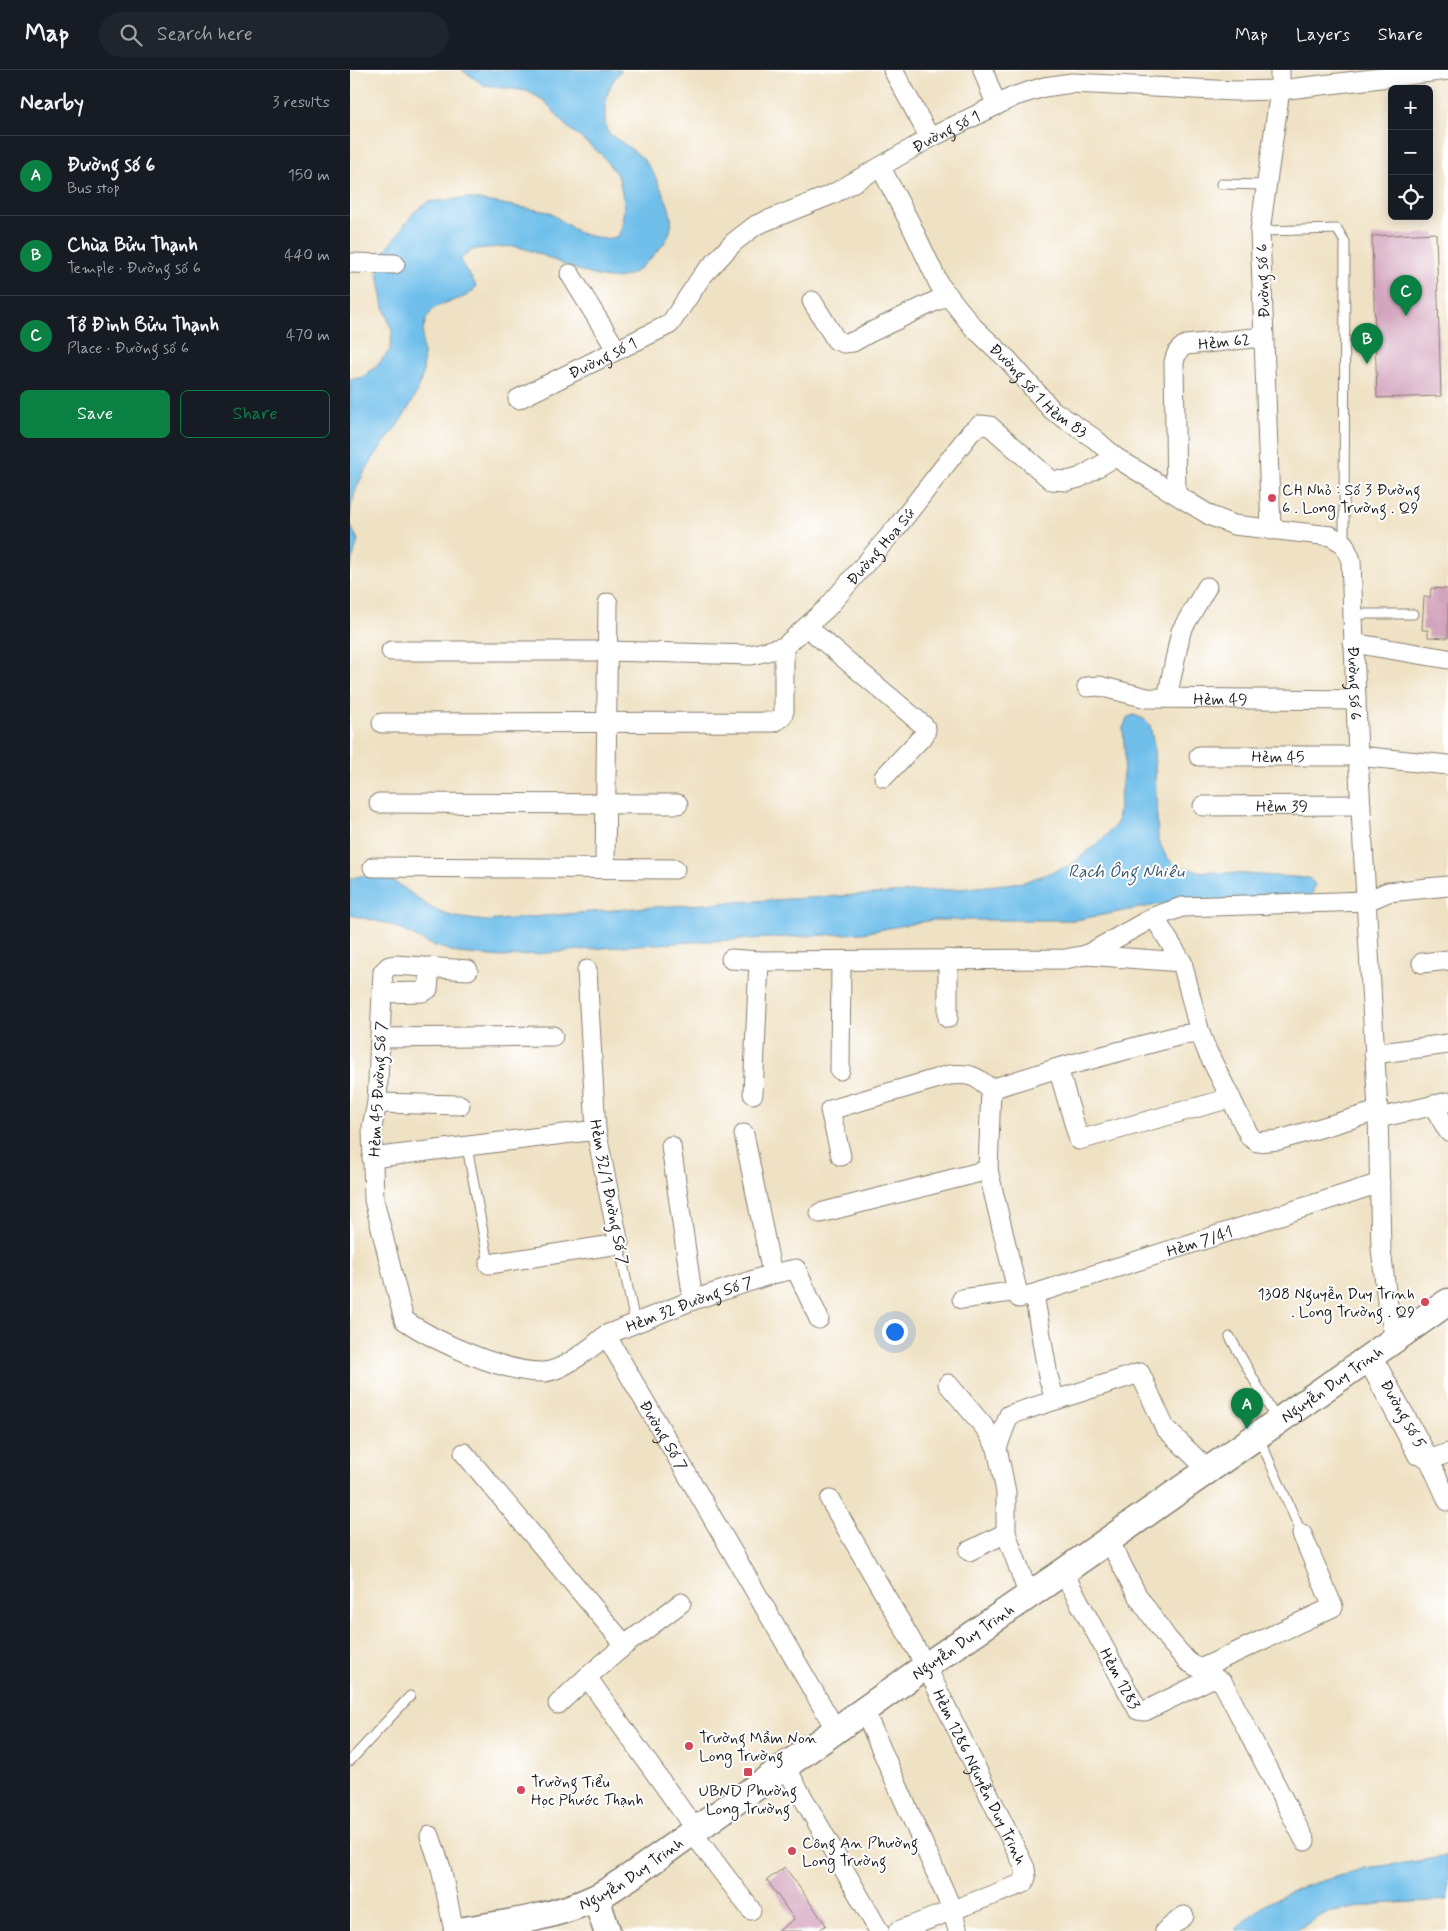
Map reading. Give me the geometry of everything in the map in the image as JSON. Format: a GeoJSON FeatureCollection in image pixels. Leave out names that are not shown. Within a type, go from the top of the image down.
{"type":"FeatureCollection","features":[{"type":"Feature","properties":{"kind":"main road","name":"Nguyễn Duy Trinh"},"geometry":{"type":"LineString","coordinates":[[456,1931],[520,1921],[558,1912],[596,1898],[631,1876],[926,1666],[1448,1302]]}},
{"type":"Feature","properties":{"kind":"main road"},"geometry":{"type":"LineString","coordinates":[[596,1898],[607,1931]]}},
{"type":"Feature","properties":{"kind":"street"},"geometry":{"type":"LineString","coordinates":[[893,70],[930,138]]}},
{"type":"Feature","properties":{"kind":"street"},"geometry":{"type":"LineString","coordinates":[[983,70],[996,105]]}},
{"type":"Feature","properties":{"kind":"street","name":"Đường số 6"},"geometry":{"type":"LineString","coordinates":[[1271,530],[1260,231],[1280,90],[1280,70]]}},
{"type":"Feature","properties":{"kind":"street","name":"Đường số 1"},"geometry":{"type":"LineString","coordinates":[[518,399],[670,324],[702,276],[734,242],[756,225],[833,194],[930,138],[1015,96],[1044,87],[1072,83],[1235,91],[1280,90],[1374,74],[1448,70]]}},
{"type":"Feature","properties":{"kind":"street","name":"Đường số 1 Hẻm 83"},"geometry":{"type":"LineString","coordinates":[[881,168],[910,222],[939,284],[973,327],[1009,361],[1052,410],[1095,438],[1115,457],[1211,516],[1234,525],[1271,530]]}},
{"type":"Feature","properties":{"kind":"street"},"geometry":{"type":"LineString","coordinates":[[350,263],[396,264]]}},
{"type":"Feature","properties":{"kind":"street"},"geometry":{"type":"LineString","coordinates":[[570,274],[616,349]]}},
{"type":"Feature","properties":{"kind":"street"},"geometry":{"type":"LineString","coordinates":[[812,301],[836,340],[853,342],[948,295]]}},
{"type":"Feature","properties":{"kind":"street","name":"Hẻm 62"},"geometry":{"type":"LineString","coordinates":[[1176,494],[1174,362],[1180,348],[1186,345],[1263,337]]}},
{"type":"Feature","properties":{"kind":"street","name":"Đường Hoa Sứ"},"geometry":{"type":"LineString","coordinates":[[784,648],[833,601],[897,527],[971,432],[980,425],[990,426],[1051,480],[1067,481],[1079,478],[1115,457]]}},
{"type":"Feature","properties":{"kind":"street"},"geometry":{"type":"LineString","coordinates":[[1271,530],[1331,536],[1344,544]]}},
{"type":"Feature","properties":{"kind":"street","name":"Đường số 6"},"geometry":{"type":"LineString","coordinates":[[1344,544],[1351,560],[1358,756],[1378,1114],[1381,1249],[1387,1300],[1395,1339]]}},
{"type":"Feature","properties":{"kind":"street"},"geometry":{"type":"LineString","coordinates":[[1168,698],[1181,631],[1207,587]]}},
{"type":"Feature","properties":{"kind":"street"},"geometry":{"type":"LineString","coordinates":[[605,868],[608,603]]}},
{"type":"Feature","properties":{"kind":"street"},"geometry":{"type":"LineString","coordinates":[[806,627],[926,729],[925,734],[884,778]]}},
{"type":"Feature","properties":{"kind":"street"},"geometry":{"type":"LineString","coordinates":[[1353,644],[1448,659]]}},
{"type":"Feature","properties":{"kind":"street"},"geometry":{"type":"LineString","coordinates":[[382,723],[607,724],[774,722],[782,717],[784,711],[784,648],[751,655],[608,651],[391,651]]}},
{"type":"Feature","properties":{"kind":"street","name":"Hẻm 49"},"geometry":{"type":"LineString","coordinates":[[1088,687],[1100,686],[1147,698],[1356,700]]}},
{"type":"Feature","properties":{"kind":"street","name":"Hẻm 45"},"geometry":{"type":"LineString","coordinates":[[1199,756],[1358,756],[1448,765]]}},
{"type":"Feature","properties":{"kind":"street"},"geometry":{"type":"LineString","coordinates":[[379,803],[678,804]]}},
{"type":"Feature","properties":{"kind":"street","name":"Hẻm 39"},"geometry":{"type":"LineString","coordinates":[[1203,806],[1361,805]]}},
{"type":"Feature","properties":{"kind":"street"},"geometry":{"type":"LineString","coordinates":[[372,867],[675,869]]}},
{"type":"Feature","properties":{"kind":"street"},"geometry":{"type":"LineString","coordinates":[[1086,955],[1154,917],[1182,907],[1367,901],[1388,892],[1448,886]]}},
{"type":"Feature","properties":{"kind":"street"},"geometry":{"type":"LineString","coordinates":[[1154,917],[1182,962],[1200,1033],[1250,1137],[1257,1142],[1279,1140],[1378,1114],[1441,1103],[1448,1131]]}},
{"type":"Feature","properties":{"kind":"street"},"geometry":{"type":"LineString","coordinates":[[730,959],[758,961],[1064,959],[1086,955],[1182,962]]}},
{"type":"Feature","properties":{"kind":"street"},"geometry":{"type":"LineString","coordinates":[[948,959],[948,1018]]}},
{"type":"Feature","properties":{"kind":"street"},"geometry":{"type":"LineString","coordinates":[[840,1070],[841,960]]}},
{"type":"Feature","properties":{"kind":"street"},"geometry":{"type":"LineString","coordinates":[[1422,963],[1448,960]]}},
{"type":"Feature","properties":{"kind":"street"},"geometry":{"type":"LineString","coordinates":[[753,1094],[758,961]]}},
{"type":"Feature","properties":{"kind":"street","name":"Hẻm 45 Đường Số 7"},"geometry":{"type":"LineString","coordinates":[[468,970],[389,966],[384,972],[377,1103],[372,1127],[374,1200],[404,1320],[424,1334],[506,1367],[546,1372],[575,1360],[606,1335]]}},
{"type":"Feature","properties":{"kind":"street"},"geometry":{"type":"LineString","coordinates":[[382,994],[423,992],[428,989],[430,967]]}},
{"type":"Feature","properties":{"kind":"street","name":"Hẻm 32/1 Đường Số 7"},"geometry":{"type":"LineString","coordinates":[[587,970],[596,1130],[619,1244]]}},
{"type":"Feature","properties":{"kind":"street"},"geometry":{"type":"LineString","coordinates":[[991,1089],[1058,1068],[1180,1035],[1200,1033]]}},
{"type":"Feature","properties":{"kind":"street"},"geometry":{"type":"LineString","coordinates":[[380,1038],[553,1036]]}},
{"type":"Feature","properties":{"kind":"street"},"geometry":{"type":"LineString","coordinates":[[1374,1054],[1448,1044]]}},
{"type":"Feature","properties":{"kind":"street"},"geometry":{"type":"LineString","coordinates":[[1058,1068],[1079,1140],[1231,1098]]}},
{"type":"Feature","properties":{"kind":"street"},"geometry":{"type":"LineString","coordinates":[[841,1156],[830,1110],[949,1075],[962,1074],[978,1077],[991,1089],[988,1170],[1055,1400]]}},
{"type":"Feature","properties":{"kind":"street"},"geometry":{"type":"LineString","coordinates":[[377,1103],[460,1105]]}},
{"type":"Feature","properties":{"kind":"street"},"geometry":{"type":"LineString","coordinates":[[372,1158],[596,1130]]}},
{"type":"Feature","properties":{"kind":"street"},"geometry":{"type":"LineString","coordinates":[[744,1134],[772,1274]]}},
{"type":"Feature","properties":{"kind":"street"},"geometry":{"type":"LineString","coordinates":[[671,1146],[694,1300]]}},
{"type":"Feature","properties":{"kind":"street"},"geometry":{"type":"LineString","coordinates":[[820,1213],[988,1170]]}},
{"type":"Feature","properties":{"kind":"street","name":"Hẻm 7/41"},"geometry":{"type":"LineString","coordinates":[[962,1300],[1024,1294],[1380,1183]]}},
{"type":"Feature","properties":{"kind":"street"},"geometry":{"type":"LineString","coordinates":[[489,1264],[619,1244]]}},
{"type":"Feature","properties":{"kind":"street","name":"Hẻm 32 Đường Số 7"},"geometry":{"type":"LineString","coordinates":[[606,1335],[694,1300],[772,1274],[796,1269],[819,1319]]}},
{"type":"Feature","properties":{"kind":"street","name":"Đường Số 7"},"geometry":{"type":"LineString","coordinates":[[606,1335],[836,1730]]}},
{"type":"Feature","properties":{"kind":"street","name":"Đường số 5"},"geometry":{"type":"LineString","coordinates":[[1367,1358],[1429,1459],[1448,1501]]}},
{"type":"Feature","properties":{"kind":"street"},"geometry":{"type":"LineString","coordinates":[[997,1448],[1009,1415],[1140,1373],[1165,1428],[1208,1470]]}},
{"type":"Feature","properties":{"kind":"street"},"geometry":{"type":"LineString","coordinates":[[948,1384],[986,1429],[997,1448],[1006,1492],[1006,1533],[1029,1596]]}},
{"type":"Feature","properties":{"kind":"street"},"geometry":{"type":"LineString","coordinates":[[464,1453],[626,1645]]}},
{"type":"Feature","properties":{"kind":"street"},"geometry":{"type":"LineString","coordinates":[[1429,1459],[1448,1453]]}},
{"type":"Feature","properties":{"kind":"street","name":"Hẻm 1286 Nguyễn Duy Trinh"},"geometry":{"type":"LineString","coordinates":[[830,1500],[926,1666],[1025,1868],[1026,1877],[1024,1883],[952,1909]]}},
{"type":"Feature","properties":{"kind":"street"},"geometry":{"type":"LineString","coordinates":[[969,1551],[1006,1533]]}},
{"type":"Feature","properties":{"kind":"street"},"geometry":{"type":"LineString","coordinates":[[1207,1673],[1333,1607],[1302,1534]]}},
{"type":"Feature","properties":{"kind":"street"},"geometry":{"type":"LineString","coordinates":[[1109,1540],[1137,1595],[1167,1638],[1188,1660],[1223,1683],[1305,1842]]}},
{"type":"Feature","properties":{"kind":"street","name":"Hẻm 1283"},"geometry":{"type":"LineString","coordinates":[[1063,1572],[1138,1710],[1145,1711],[1207,1673]]}},
{"type":"Feature","properties":{"kind":"street"},"geometry":{"type":"LineString","coordinates":[[558,1704],[587,1677],[681,1602]]}},
{"type":"Feature","properties":{"kind":"street"},"geometry":{"type":"LineString","coordinates":[[587,1677],[751,1910]]}},
{"type":"Feature","properties":{"kind":"street"},"geometry":{"type":"LineString","coordinates":[[864,1710],[952,1909],[958,1931]]}},
{"type":"Feature","properties":{"kind":"street"},"geometry":{"type":"LineString","coordinates":[[785,1766],[879,1931]]}},
{"type":"Feature","properties":{"kind":"street"},"geometry":{"type":"LineString","coordinates":[[430,1836],[441,1868],[456,1931]]}},
{"type":"Feature","properties":{"kind":"street"},"geometry":{"type":"LineString","coordinates":[[898,1931],[952,1909]]}},
{"type":"Feature","properties":{"kind":"street"},"geometry":{"type":"LineString","coordinates":[[1165,1931],[1184,1916]]}},
{"type":"Feature","properties":{"kind":"lane"},"geometry":{"type":"LineString","coordinates":[[1221,184],[1267,185]]}},
{"type":"Feature","properties":{"kind":"lane"},"geometry":{"type":"LineString","coordinates":[[1260,231],[1337,229],[1345,242],[1344,544]]}},
{"type":"Feature","properties":{"kind":"lane"},"geometry":{"type":"LineString","coordinates":[[1353,614],[1413,614]]}},
{"type":"Feature","properties":{"kind":"lane"},"geometry":{"type":"LineString","coordinates":[[467,1147],[489,1264]]}},
{"type":"Feature","properties":{"kind":"lane","name":"Hẻm 32/1 Đường Số 7"},"geometry":{"type":"LineString","coordinates":[[619,1244],[635,1323]]}},
{"type":"Feature","properties":{"kind":"lane"},"geometry":{"type":"LineString","coordinates":[[1230,1337],[1268,1428],[1302,1534]]}},
{"type":"Feature","properties":{"kind":"lane"},"geometry":{"type":"LineString","coordinates":[[350,1761],[410,1696]]}},
{"type":"Feature","properties":{"kind":"water"},"geometry":{"type":"Polygon","coordinates":[[[462,70],[622,70],[612,83],[606,99],[607,132],[640,156],[653,173],[670,213],[671,227],[666,240],[639,269],[623,277],[612,278],[585,273],[518,247],[479,249],[466,253],[461,259],[462,263],[476,286],[467,295],[436,308],[427,319],[424,325],[422,340],[423,371],[419,387],[406,412],[365,471],[357,486],[352,503],[350,522],[350,379],[361,378],[376,367],[390,350],[392,332],[384,307],[378,274],[385,251],[415,211],[428,202],[467,198],[549,212],[579,233],[604,239],[618,237],[622,226],[624,203],[619,178],[602,155],[566,126],[545,101],[527,91],[484,85],[462,70]]]}},
{"type":"Feature","properties":{"kind":"water"},"geometry":{"type":"Polygon","coordinates":[[[350,522],[358,540],[350,568],[350,522]]]}},
{"type":"Feature","properties":{"kind":"water","name":"Rạch Ông Nhiêu"},"geometry":{"type":"Polygon","coordinates":[[[1134,715],[1144,719],[1150,725],[1154,746],[1158,840],[1166,856],[1174,865],[1197,871],[1309,878],[1315,884],[1311,898],[1236,899],[1162,904],[1075,920],[932,920],[862,933],[636,945],[503,957],[458,953],[430,944],[389,924],[350,915],[350,879],[364,875],[387,879],[437,911],[462,918],[487,921],[637,908],[959,889],[1024,882],[1071,865],[1104,838],[1117,823],[1125,758],[1123,728],[1128,717],[1134,715]]]}},
{"type":"Feature","properties":{"kind":"water"},"geometry":{"type":"Polygon","coordinates":[[[1448,1856],[1448,1900],[1377,1904],[1326,1913],[1295,1931],[1235,1931],[1246,1919],[1268,1903],[1299,1888],[1365,1868],[1448,1856]]]}},
{"type":"Feature","properties":{"kind":"building"},"geometry":{"type":"Polygon","coordinates":[[[1436,233],[1441,396],[1377,398],[1372,236],[1436,233]]]}},
{"type":"Feature","properties":{"kind":"building"},"geometry":{"type":"Polygon","coordinates":[[[1431,588],[1448,589],[1448,638],[1428,637],[1428,630],[1422,630],[1424,597],[1430,597],[1431,588]]]}},
{"type":"Feature","properties":{"kind":"building"},"geometry":{"type":"Polygon","coordinates":[[[785,1867],[826,1925],[818,1931],[778,1931],[794,1919],[767,1880],[785,1867]]]}},
{"type":"Feature","properties":{"kind":"place","name":"Tổ Đình Bửu Thạnh"},"geometry":{"type":"Point","coordinates":[1406,316]}},
{"type":"Feature","properties":{"kind":"place","name":"Chùa Bửu Thạnh"},"geometry":{"type":"Point","coordinates":[1367,364]}},
{"type":"Feature","properties":{"kind":"place","name":"CH Nhỏ : Số 3 Đường 6 . Long Trường . Q9"},"geometry":{"type":"Point","coordinates":[1272,498]}},
{"type":"Feature","properties":{"kind":"place","name":"1308 Nguyễn Duy Trinh . Long Trường . Q9"},"geometry":{"type":"Point","coordinates":[1425,1302]}},
{"type":"Feature","properties":{"kind":"place","name":"Đường số 6"},"geometry":{"type":"Point","coordinates":[1247,1429]}},
{"type":"Feature","properties":{"kind":"place","name":"Trường Mầm Non Long Trường"},"geometry":{"type":"Point","coordinates":[689,1746]}},
{"type":"Feature","properties":{"kind":"place","name":"UBND Phường Long Trường"},"geometry":{"type":"Point","coordinates":[748,1772]}},
{"type":"Feature","properties":{"kind":"place","name":"Trường Tiểu Học Phước Thạnh"},"geometry":{"type":"Point","coordinates":[521,1790]}},
{"type":"Feature","properties":{"kind":"place","name":"Công An Phường Long Trường"},"geometry":{"type":"Point","coordinates":[792,1851]}}]}
